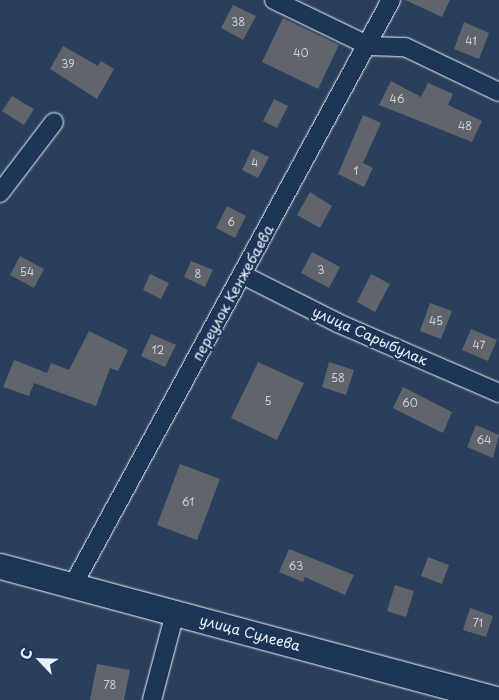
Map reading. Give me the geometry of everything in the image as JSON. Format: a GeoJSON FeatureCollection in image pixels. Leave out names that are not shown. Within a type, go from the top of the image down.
{"type":"FeatureCollection","features":[{"type":"Feature","properties":{"kind":"main road","name":"улица Сулеева"},"geometry":{"type":"LineString","coordinates":[[0,566],[499,700]]}},
{"type":"Feature","properties":{"kind":"street"},"geometry":{"type":"LineString","coordinates":[[274,0],[369,46],[405,47],[499,92]]}},
{"type":"Feature","properties":{"kind":"street","name":"переулок Кенжебаева"},"geometry":{"type":"LineString","coordinates":[[73,585],[369,46],[391,0]]}},
{"type":"Feature","properties":{"kind":"street"},"geometry":{"type":"LineString","coordinates":[[0,193],[54,122]]}},
{"type":"Feature","properties":{"kind":"street","name":"улица Сарыбулак"},"geometry":{"type":"LineString","coordinates":[[243,275],[338,323],[499,393]]}},
{"type":"Feature","properties":{"kind":"street"},"geometry":{"type":"LineString","coordinates":[[152,700],[175,613]]}},
{"type":"Feature","properties":{"kind":"building"},"geometry":{"type":"Polygon","coordinates":[[[405,0],[450,0],[442,17],[405,0]]]}},
{"type":"Feature","properties":{"kind":"building"},"geometry":{"type":"Polygon","coordinates":[[[233,5],[256,16],[243,40],[221,28],[233,5]]]}},
{"type":"Feature","properties":{"kind":"building"},"geometry":{"type":"Polygon","coordinates":[[[283,18],[339,45],[318,89],[262,62],[283,18]]]}},
{"type":"Feature","properties":{"kind":"building"},"geometry":{"type":"Polygon","coordinates":[[[464,22],[489,33],[479,59],[454,49],[464,22]]]}},
{"type":"Feature","properties":{"kind":"building"},"geometry":{"type":"Polygon","coordinates":[[[63,46],[98,66],[101,61],[114,69],[97,99],[50,69],[63,46]]]}},
{"type":"Feature","properties":{"kind":"building"},"geometry":{"type":"Polygon","coordinates":[[[391,81],[421,97],[428,83],[453,94],[448,105],[482,121],[472,142],[379,105],[391,81]]]}},
{"type":"Feature","properties":{"kind":"building"},"geometry":{"type":"Polygon","coordinates":[[[12,96],[34,109],[24,125],[2,111],[12,96]]]}},
{"type":"Feature","properties":{"kind":"building"},"geometry":{"type":"Polygon","coordinates":[[[274,99],[288,106],[277,128],[263,121],[274,99]]]}},
{"type":"Feature","properties":{"kind":"building"},"geometry":{"type":"Polygon","coordinates":[[[363,115],[381,123],[363,163],[373,168],[364,187],[338,174],[363,115]]]}},
{"type":"Feature","properties":{"kind":"building"},"geometry":{"type":"Polygon","coordinates":[[[252,149],[269,157],[258,178],[242,170],[252,149]]]}},
{"type":"Feature","properties":{"kind":"building"},"geometry":{"type":"Polygon","coordinates":[[[310,192],[332,206],[320,228],[297,215],[310,192]]]}},
{"type":"Feature","properties":{"kind":"building"},"geometry":{"type":"Polygon","coordinates":[[[227,206],[246,216],[235,238],[216,228],[227,206]]]}},
{"type":"Feature","properties":{"kind":"building"},"geometry":{"type":"Polygon","coordinates":[[[312,252],[340,267],[329,288],[301,273],[312,252]]]}},
{"type":"Feature","properties":{"kind":"building"},"geometry":{"type":"Polygon","coordinates":[[[20,256],[44,269],[34,288],[10,275],[20,256]]]}},
{"type":"Feature","properties":{"kind":"building"},"geometry":{"type":"Polygon","coordinates":[[[191,261],[213,270],[205,287],[184,277],[191,261]]]}},
{"type":"Feature","properties":{"kind":"building"},"geometry":{"type":"Polygon","coordinates":[[[150,274],[169,283],[161,299],[143,290],[150,274]]]}},
{"type":"Feature","properties":{"kind":"building"},"geometry":{"type":"Polygon","coordinates":[[[371,274],[390,284],[375,312],[357,302],[371,274]]]}},
{"type":"Feature","properties":{"kind":"building"},"geometry":{"type":"Polygon","coordinates":[[[430,303],[452,311],[441,339],[420,331],[430,303]]]}},
{"type":"Feature","properties":{"kind":"building"},"geometry":{"type":"Polygon","coordinates":[[[471,329],[497,340],[488,361],[462,350],[471,329]]]}},
{"type":"Feature","properties":{"kind":"building"},"geometry":{"type":"Polygon","coordinates":[[[89,331],[128,350],[118,371],[110,368],[96,406],[34,383],[29,396],[3,387],[14,360],[47,373],[51,363],[69,370],[89,331]]]}},
{"type":"Feature","properties":{"kind":"building"},"geometry":{"type":"Polygon","coordinates":[[[151,334],[176,345],[165,367],[141,356],[151,334]]]}},
{"type":"Feature","properties":{"kind":"building"},"geometry":{"type":"Polygon","coordinates":[[[258,362],[304,383],[277,440],[231,418],[258,362]]]}},
{"type":"Feature","properties":{"kind":"building"},"geometry":{"type":"Polygon","coordinates":[[[329,362],[354,370],[346,395],[322,387],[329,362]]]}},
{"type":"Feature","properties":{"kind":"building"},"geometry":{"type":"Polygon","coordinates":[[[403,387],[452,412],[443,433],[393,408],[403,387]]]}},
{"type":"Feature","properties":{"kind":"building"},"geometry":{"type":"Polygon","coordinates":[[[476,425],[499,435],[493,458],[467,447],[476,425]]]}},
{"type":"Feature","properties":{"kind":"building"},"geometry":{"type":"Polygon","coordinates":[[[180,464],[220,479],[197,540],[157,525],[180,464]]]}},
{"type":"Feature","properties":{"kind":"building"},"geometry":{"type":"Polygon","coordinates":[[[289,549],[354,575],[345,595],[305,577],[303,582],[279,572],[289,549]]]}},
{"type":"Feature","properties":{"kind":"building"},"geometry":{"type":"Polygon","coordinates":[[[428,557],[449,565],[442,584],[421,576],[428,557]]]}},
{"type":"Feature","properties":{"kind":"building"},"geometry":{"type":"Polygon","coordinates":[[[395,585],[414,591],[406,617],[387,611],[395,585]]]}},
{"type":"Feature","properties":{"kind":"building"},"geometry":{"type":"Polygon","coordinates":[[[470,608],[493,616],[486,637],[463,630],[470,608]]]}},
{"type":"Feature","properties":{"kind":"building"},"geometry":{"type":"Polygon","coordinates":[[[97,664],[130,670],[124,700],[90,700],[97,664]]]}}]}
